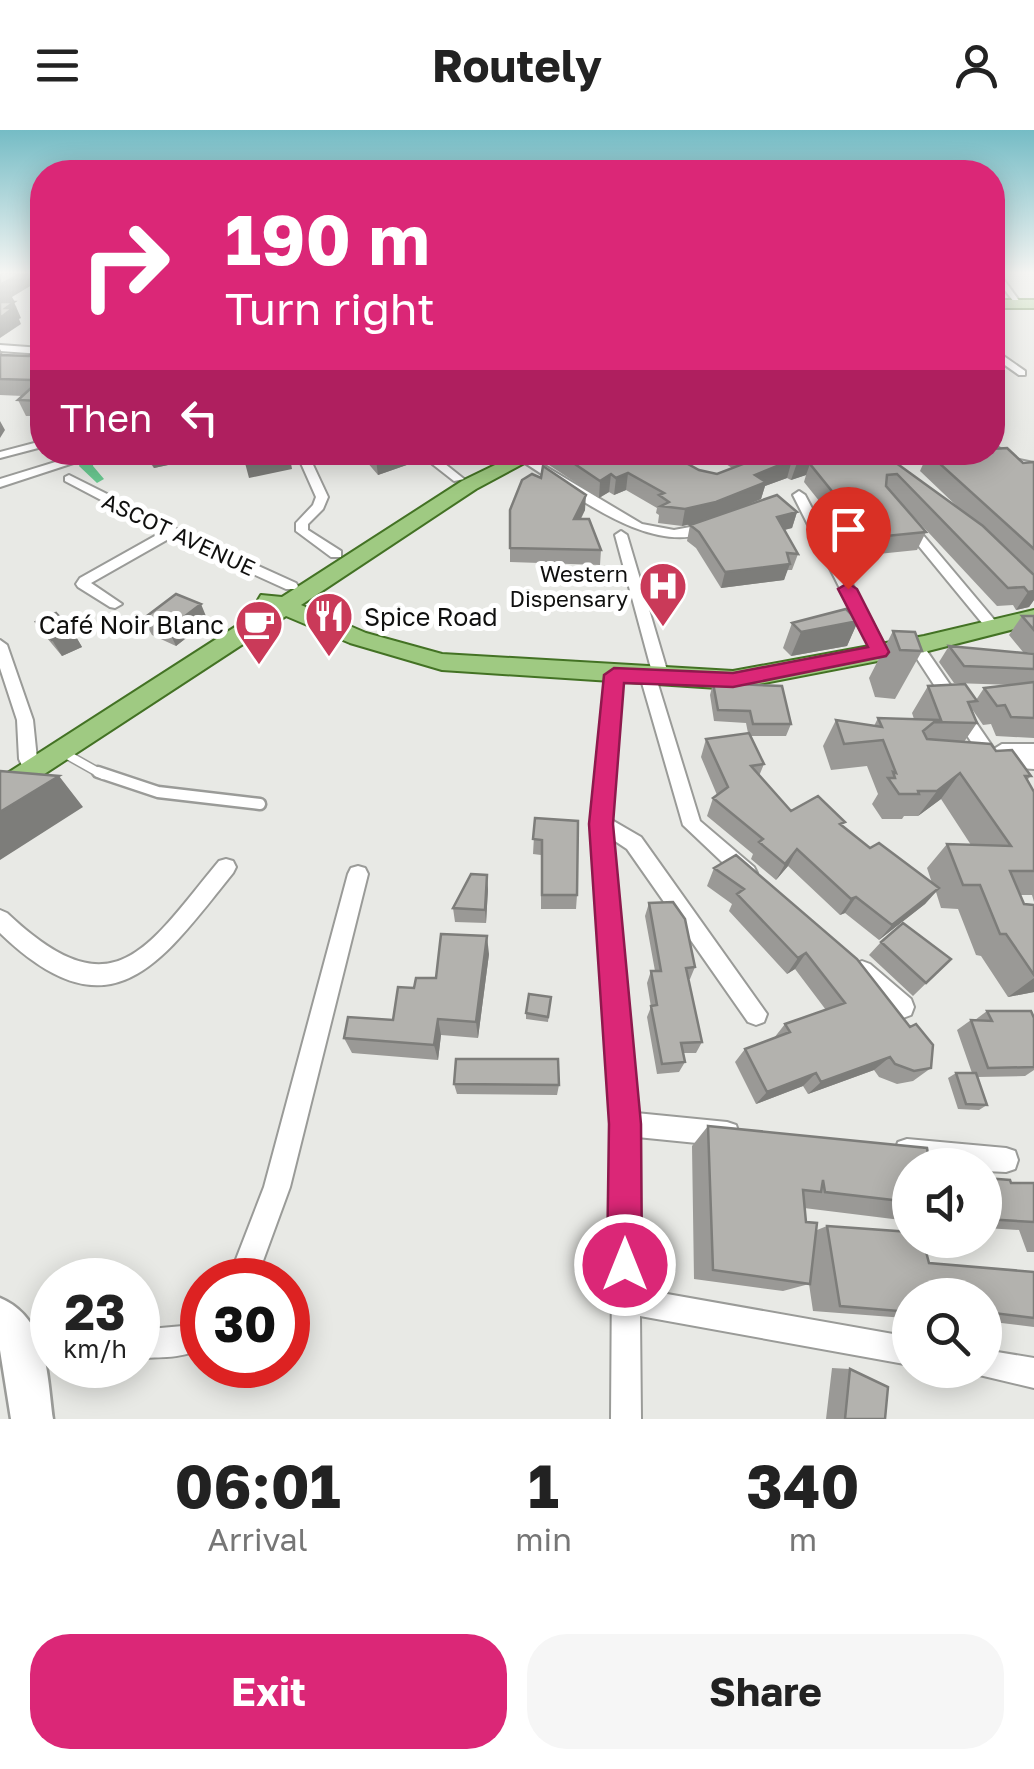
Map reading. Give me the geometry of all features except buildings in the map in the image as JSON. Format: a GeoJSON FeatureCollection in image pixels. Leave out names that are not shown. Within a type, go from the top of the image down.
{"type":"FeatureCollection","features":[{"type":"Feature","properties":{"kind":"main road"},"geometry":{"type":"LineString","coordinates":[[0,775],[62,751],[280,598],[336,554],[458,479],[495,465]]}},
{"type":"Feature","properties":{"kind":"main road"},"geometry":{"type":"LineString","coordinates":[[0,792],[30,765],[280,598],[504,465]]}},
{"type":"Feature","properties":{"kind":"main road"},"geometry":{"type":"LineString","coordinates":[[280,598],[358,638],[442,662],[733,680],[920,644],[1034,617]]}},
{"type":"Feature","properties":{"kind":"main road"},"geometry":{"type":"LineString","coordinates":[[25,1337],[32,1419]]}},
{"type":"Feature","properties":{"kind":"street"},"geometry":{"type":"LineString","coordinates":[[0,348],[30,350]]}},
{"type":"Feature","properties":{"kind":"street"},"geometry":{"type":"LineString","coordinates":[[1005,361],[1022,373]]}},
{"type":"Feature","properties":{"kind":"street"},"geometry":{"type":"LineString","coordinates":[[0,455],[30,447]]}},
{"type":"Feature","properties":{"kind":"street"},"geometry":{"type":"LineString","coordinates":[[1005,458],[1034,466]]}},
{"type":"Feature","properties":{"kind":"street"},"geometry":{"type":"LineString","coordinates":[[0,482],[58,465]]}},
{"type":"Feature","properties":{"kind":"street"},"geometry":{"type":"LineString","coordinates":[[307,465],[322,498],[302,523],[302,531],[336,554]]}},
{"type":"Feature","properties":{"kind":"street"},"geometry":{"type":"LineString","coordinates":[[439,465],[458,479]]}},
{"type":"Feature","properties":{"kind":"street"},"geometry":{"type":"LineString","coordinates":[[541,465],[638,528],[674,534],[725,522]]}},
{"type":"Feature","properties":{"kind":"street","name":"ASCOT AVENUE"},"geometry":{"type":"LineString","coordinates":[[68,479],[172,532],[280,598]]}},
{"type":"Feature","properties":{"kind":"street"},"geometry":{"type":"LineString","coordinates":[[799,495],[880,652]]}},
{"type":"Feature","properties":{"kind":"street"},"geometry":{"type":"LineString","coordinates":[[898,512],[992,626]]}},
{"type":"Feature","properties":{"kind":"street"},"geometry":{"type":"LineString","coordinates":[[115,604],[83,584],[172,532]]}},
{"type":"Feature","properties":{"kind":"street"},"geometry":{"type":"LineString","coordinates":[[622,535],[654,677],[663,738],[692,824],[767,890]]}},
{"type":"Feature","properties":{"kind":"street"},"geometry":{"type":"LineString","coordinates":[[920,644],[950,653]]}},
{"type":"Feature","properties":{"kind":"street"},"geometry":{"type":"LineString","coordinates":[[920,644],[985,758],[1009,785]]}},
{"type":"Feature","properties":{"kind":"street"},"geometry":{"type":"LineString","coordinates":[[0,645],[26,720],[30,765]]}},
{"type":"Feature","properties":{"kind":"street"},"geometry":{"type":"LineString","coordinates":[[614,675],[601,824],[625,1124],[626,1419]]}},
{"type":"Feature","properties":{"kind":"street"},"geometry":{"type":"LineString","coordinates":[[985,758],[1034,750]]}},
{"type":"Feature","properties":{"kind":"street"},"geometry":{"type":"LineString","coordinates":[[985,758],[1034,762]]}},
{"type":"Feature","properties":{"kind":"street"},"geometry":{"type":"LineString","coordinates":[[601,824],[634,842],[756,1014]]}},
{"type":"Feature","properties":{"kind":"street"},"geometry":{"type":"LineString","coordinates":[[0,918],[55,963],[92,973],[124,972],[164,941],[226,867]]}},
{"type":"Feature","properties":{"kind":"street"},"geometry":{"type":"LineString","coordinates":[[250,1258],[277,1186],[358,874]]}},
{"type":"Feature","properties":{"kind":"street"},"geometry":{"type":"LineString","coordinates":[[842,955],[903,1007]]}},
{"type":"Feature","properties":{"kind":"street"},"geometry":{"type":"LineString","coordinates":[[625,1124],[758,1137]]}},
{"type":"Feature","properties":{"kind":"street"},"geometry":{"type":"LineString","coordinates":[[873,1148],[1006,1160]]}},
{"type":"Feature","properties":{"kind":"street"},"geometry":{"type":"LineString","coordinates":[[624,1300],[892,1348]]}},
{"type":"Feature","properties":{"kind":"street"},"geometry":{"type":"LineString","coordinates":[[1002,1367],[1034,1373]]}},
{"type":"Feature","properties":{"kind":"lane"},"geometry":{"type":"LineString","coordinates":[[62,751],[89,770],[134,790],[260,804]]}},
{"type":"Feature","properties":{"kind":"waterway"},"geometry":{"type":"LineString","coordinates":[[86,465],[97,479]]}},
{"type":"Feature","properties":{"kind":"place","name":"Western Dispensary"},"geometry":{"type":"Point","coordinates":[663,628]}},
{"type":"Feature","properties":{"kind":"place","name":"Spice Road"},"geometry":{"type":"Point","coordinates":[329,658]}},
{"type":"Feature","properties":{"kind":"place","name":"Café Noir Blanc"},"geometry":{"type":"Point","coordinates":[259,666]}},
{"type":"Feature","properties":{"kind":"route"},"geometry":{"type":"LineString","coordinates":[[625,1265],[625,1124],[601,824],[614,675],[733,680],[880,652],[848,589]]}}]}
